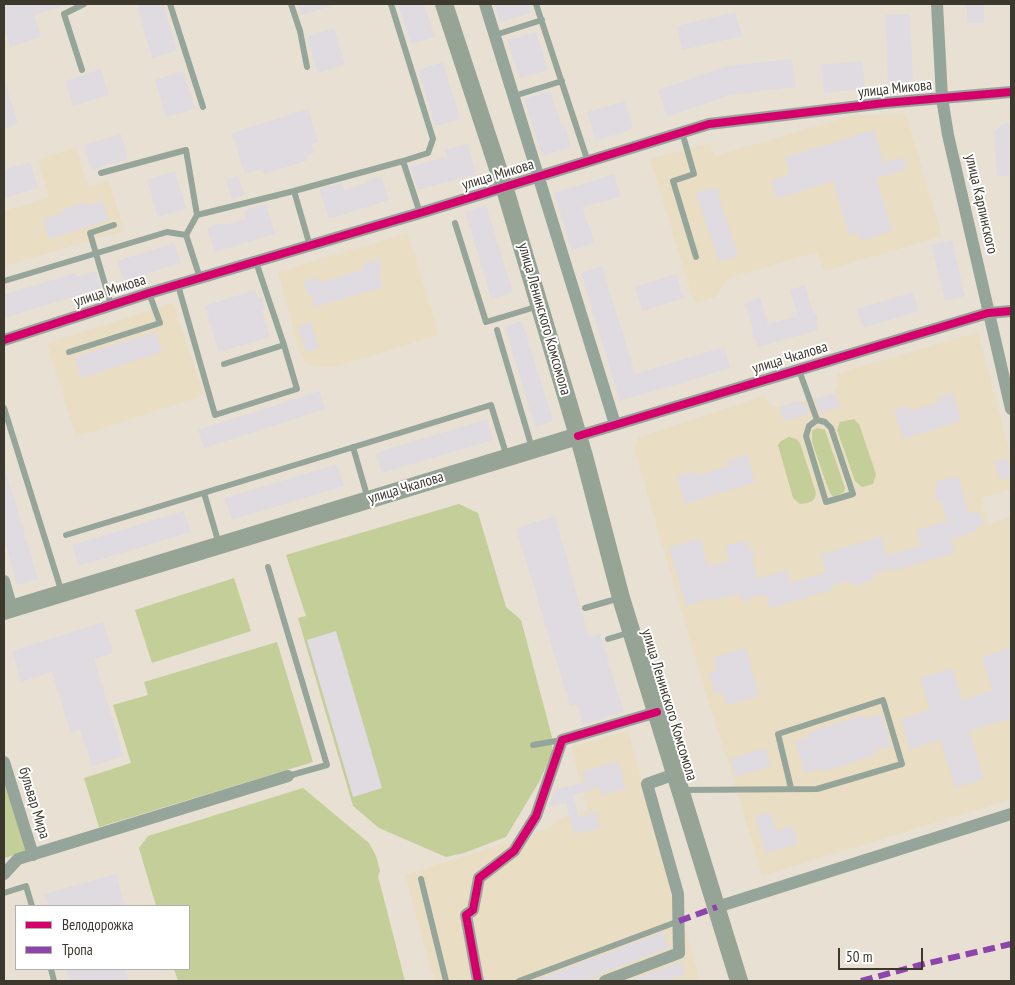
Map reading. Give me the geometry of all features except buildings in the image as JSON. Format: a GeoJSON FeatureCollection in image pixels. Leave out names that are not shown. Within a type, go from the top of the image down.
{"type":"FeatureCollection","features":[{"type":"Feature","properties":{"kind":"main road","name":"улица Ленинского Комсомола"},"geometry":{"type":"LineString","coordinates":[[444,4],[540,306],[578,436],[621,598],[739,981]]}},
{"type":"Feature","properties":{"kind":"main road","name":"улица Чкалова"},"geometry":{"type":"LineString","coordinates":[[8,610],[578,436]]}},
{"type":"Feature","properties":{"kind":"street"},"geometry":{"type":"LineString","coordinates":[[485,4],[616,424]]}},
{"type":"Feature","properties":{"kind":"street","name":"улица Карпинского"},"geometry":{"type":"LineString","coordinates":[[937,4],[942,98],[948,135],[1011,408]]}},
{"type":"Feature","properties":{"kind":"street","name":"улица Микова"},"geometry":{"type":"LineString","coordinates":[[4,340],[150,293],[504,188],[682,132],[719,123],[807,112],[1011,92]]}},
{"type":"Feature","properties":{"kind":"street","name":"улица Чкалова"},"geometry":{"type":"LineString","coordinates":[[578,436],[988,314],[1011,311]]}},
{"type":"Feature","properties":{"kind":"street"},"geometry":{"type":"LineString","coordinates":[[4,581],[8,610]]}},
{"type":"Feature","properties":{"kind":"street"},"geometry":{"type":"LineString","coordinates":[[478,981],[466,915],[473,910],[479,878],[514,851],[536,816],[562,740],[657,712]]}},
{"type":"Feature","properties":{"kind":"street","name":"бульвар Мира"},"geometry":{"type":"LineString","coordinates":[[4,762],[33,855]]}},
{"type":"Feature","properties":{"kind":"street"},"geometry":{"type":"LineString","coordinates":[[4,874],[18,859],[288,776]]}},
{"type":"Feature","properties":{"kind":"street"},"geometry":{"type":"LineString","coordinates":[[605,981],[679,953],[678,894],[647,784],[678,782]]}},
{"type":"Feature","properties":{"kind":"street"},"geometry":{"type":"LineString","coordinates":[[717,907],[1011,814]]}},
{"type":"Feature","properties":{"kind":"lane"},"geometry":{"type":"LineString","coordinates":[[82,70],[64,14],[84,4]]}},
{"type":"Feature","properties":{"kind":"lane"},"geometry":{"type":"LineString","coordinates":[[170,4],[203,107]]}},
{"type":"Feature","properties":{"kind":"lane"},"geometry":{"type":"LineString","coordinates":[[291,4],[300,31],[307,66]]}},
{"type":"Feature","properties":{"kind":"lane"},"geometry":{"type":"LineString","coordinates":[[197,215],[294,191],[428,153],[433,139],[391,4]]}},
{"type":"Feature","properties":{"kind":"lane"},"geometry":{"type":"LineString","coordinates":[[536,4],[588,162]]}},
{"type":"Feature","properties":{"kind":"lane"},"geometry":{"type":"LineString","coordinates":[[495,34],[542,20]]}},
{"type":"Feature","properties":{"kind":"lane"},"geometry":{"type":"LineString","coordinates":[[514,96],[562,81]]}},
{"type":"Feature","properties":{"kind":"lane"},"geometry":{"type":"LineString","coordinates":[[682,132],[694,174],[674,181],[696,257]]}},
{"type":"Feature","properties":{"kind":"lane"},"geometry":{"type":"LineString","coordinates":[[101,172],[186,150],[197,215],[186,235],[200,278]]}},
{"type":"Feature","properties":{"kind":"lane"},"geometry":{"type":"LineString","coordinates":[[403,161],[420,213]]}},
{"type":"Feature","properties":{"kind":"lane"},"geometry":{"type":"LineString","coordinates":[[294,191],[310,246]]}},
{"type":"Feature","properties":{"kind":"lane"},"geometry":{"type":"LineString","coordinates":[[455,223],[486,322],[540,306]]}},
{"type":"Feature","properties":{"kind":"lane"},"geometry":{"type":"LineString","coordinates":[[111,305],[90,233],[114,226]]}},
{"type":"Feature","properties":{"kind":"lane"},"geometry":{"type":"LineString","coordinates":[[4,281],[167,232],[186,235]]}},
{"type":"Feature","properties":{"kind":"lane"},"geometry":{"type":"LineString","coordinates":[[178,285],[215,415],[297,389],[256,262]]}},
{"type":"Feature","properties":{"kind":"lane"},"geometry":{"type":"LineString","coordinates":[[69,352],[160,323],[150,293]]}},
{"type":"Feature","properties":{"kind":"lane"},"geometry":{"type":"LineString","coordinates":[[497,330],[533,449]]}},
{"type":"Feature","properties":{"kind":"lane"},"geometry":{"type":"LineString","coordinates":[[224,364],[284,345]]}},
{"type":"Feature","properties":{"kind":"lane"},"geometry":{"type":"LineString","coordinates":[[799,370],[817,420]]}},
{"type":"Feature","properties":{"kind":"lane"},"geometry":{"type":"LineString","coordinates":[[66,535],[491,405],[507,457]]}},
{"type":"Feature","properties":{"kind":"lane"},"geometry":{"type":"LineString","coordinates":[[4,408],[62,593]]}},
{"type":"Feature","properties":{"kind":"lane"},"geometry":{"type":"LineString","coordinates":[[817,420],[825,422],[831,428],[853,494],[826,502],[806,436],[809,426],[817,420]]}},
{"type":"Feature","properties":{"kind":"lane"},"geometry":{"type":"LineString","coordinates":[[353,447],[368,499]]}},
{"type":"Feature","properties":{"kind":"lane"},"geometry":{"type":"LineString","coordinates":[[204,493],[219,545]]}},
{"type":"Feature","properties":{"kind":"lane"},"geometry":{"type":"LineString","coordinates":[[268,567],[327,764],[288,776]]}},
{"type":"Feature","properties":{"kind":"lane"},"geometry":{"type":"LineString","coordinates":[[584,608],[621,598]]}},
{"type":"Feature","properties":{"kind":"lane"},"geometry":{"type":"LineString","coordinates":[[608,639],[632,632]]}},
{"type":"Feature","properties":{"kind":"lane"},"geometry":{"type":"LineString","coordinates":[[678,782],[791,788],[818,789],[902,764],[883,700],[778,734],[791,788]]}},
{"type":"Feature","properties":{"kind":"lane"},"geometry":{"type":"LineString","coordinates":[[533,745],[562,740]]}},
{"type":"Feature","properties":{"kind":"lane"},"geometry":{"type":"LineString","coordinates":[[421,879],[446,981]]}},
{"type":"Feature","properties":{"kind":"lane"},"geometry":{"type":"LineString","coordinates":[[4,893],[26,886],[32,905]]}},
{"type":"Feature","properties":{"kind":"lane"},"geometry":{"type":"LineString","coordinates":[[519,981],[679,921]]}},
{"type":"Feature","properties":{"kind":"shaded area"},"geometry":{"type":"Polygon","coordinates":[[[906,114],[942,236],[824,271],[817,252],[729,278],[715,297],[694,303],[650,159],[710,143],[715,156],[851,116],[906,114]]]}},
{"type":"Feature","properties":{"kind":"shaded area"},"geometry":{"type":"Polygon","coordinates":[[[76,148],[88,187],[109,181],[124,231],[4,266],[4,211],[49,198],[38,159],[76,148]]]}},
{"type":"Feature","properties":{"kind":"shaded area"},"geometry":{"type":"Polygon","coordinates":[[[408,233],[439,335],[334,367],[315,366],[305,362],[300,354],[278,272],[408,233]]]}},
{"type":"Feature","properties":{"kind":"shaded area"},"geometry":{"type":"Polygon","coordinates":[[[173,303],[204,395],[76,437],[47,343],[173,303]]]}},
{"type":"Feature","properties":{"kind":"shaded area"},"geometry":{"type":"Polygon","coordinates":[[[978,332],[1011,457],[1011,489],[981,498],[988,524],[1011,517],[1011,799],[762,876],[703,684],[634,448],[639,437],[764,396],[769,404],[779,407],[835,393],[838,383],[837,374],[978,332]]]}},
{"type":"Feature","properties":{"kind":"shaded area"},"geometry":{"type":"Polygon","coordinates":[[[628,731],[700,981],[434,981],[405,875],[543,831],[562,818],[588,810],[571,747],[628,731]]]}},
{"type":"Feature","properties":{"kind":"green space"},"geometry":{"type":"Polygon","coordinates":[[[854,419],[859,424],[876,474],[873,484],[862,487],[855,481],[837,430],[840,422],[854,419]]]}},
{"type":"Feature","properties":{"kind":"green space"},"geometry":{"type":"Polygon","coordinates":[[[817,428],[825,430],[845,488],[844,492],[833,497],[829,491],[812,442],[812,431],[817,428]]]}},
{"type":"Feature","properties":{"kind":"green space"},"geometry":{"type":"Polygon","coordinates":[[[789,437],[796,439],[800,443],[816,493],[813,500],[809,502],[800,504],[793,498],[778,445],[789,437]]]}},
{"type":"Feature","properties":{"kind":"green space"},"geometry":{"type":"Polygon","coordinates":[[[459,504],[478,513],[506,607],[521,620],[552,737],[552,754],[539,782],[506,837],[464,853],[446,857],[379,828],[353,806],[298,618],[306,616],[286,555],[459,504]]]}},
{"type":"Feature","properties":{"kind":"green space"},"geometry":{"type":"Polygon","coordinates":[[[234,578],[251,631],[152,663],[135,610],[234,578]]]}},
{"type":"Feature","properties":{"kind":"green space"},"geometry":{"type":"Polygon","coordinates":[[[277,642],[313,762],[99,827],[84,778],[131,763],[113,705],[148,695],[144,682],[277,642]]]}},
{"type":"Feature","properties":{"kind":"green space"},"geometry":{"type":"Polygon","coordinates":[[[4,780],[26,852],[4,858],[4,780]]]}},
{"type":"Feature","properties":{"kind":"green space"},"geometry":{"type":"Polygon","coordinates":[[[303,788],[369,843],[376,856],[380,871],[378,876],[405,981],[178,981],[174,970],[190,970],[190,905],[156,905],[139,848],[148,836],[303,788]]]}},
{"type":"Feature","properties":{"kind":"marked path"},"geometry":{"type":"LineString","coordinates":[[679,921],[717,907]]}},
{"type":"Feature","properties":{"kind":"marked path"},"geometry":{"type":"LineString","coordinates":[[861,981],[1011,944]]}},
{"type":"Feature","properties":{"kind":"cycle path"},"geometry":{"type":"LineString","coordinates":[[4,340],[149,293],[420,213],[709,124],[885,103],[1011,92]]}},
{"type":"Feature","properties":{"kind":"cycle path"},"geometry":{"type":"LineString","coordinates":[[578,436],[988,313],[1011,311]]}},
{"type":"Feature","properties":{"kind":"cycle path"},"geometry":{"type":"LineString","coordinates":[[478,981],[466,915],[473,910],[479,878],[514,851],[536,816],[562,740],[657,712]]}}]}
